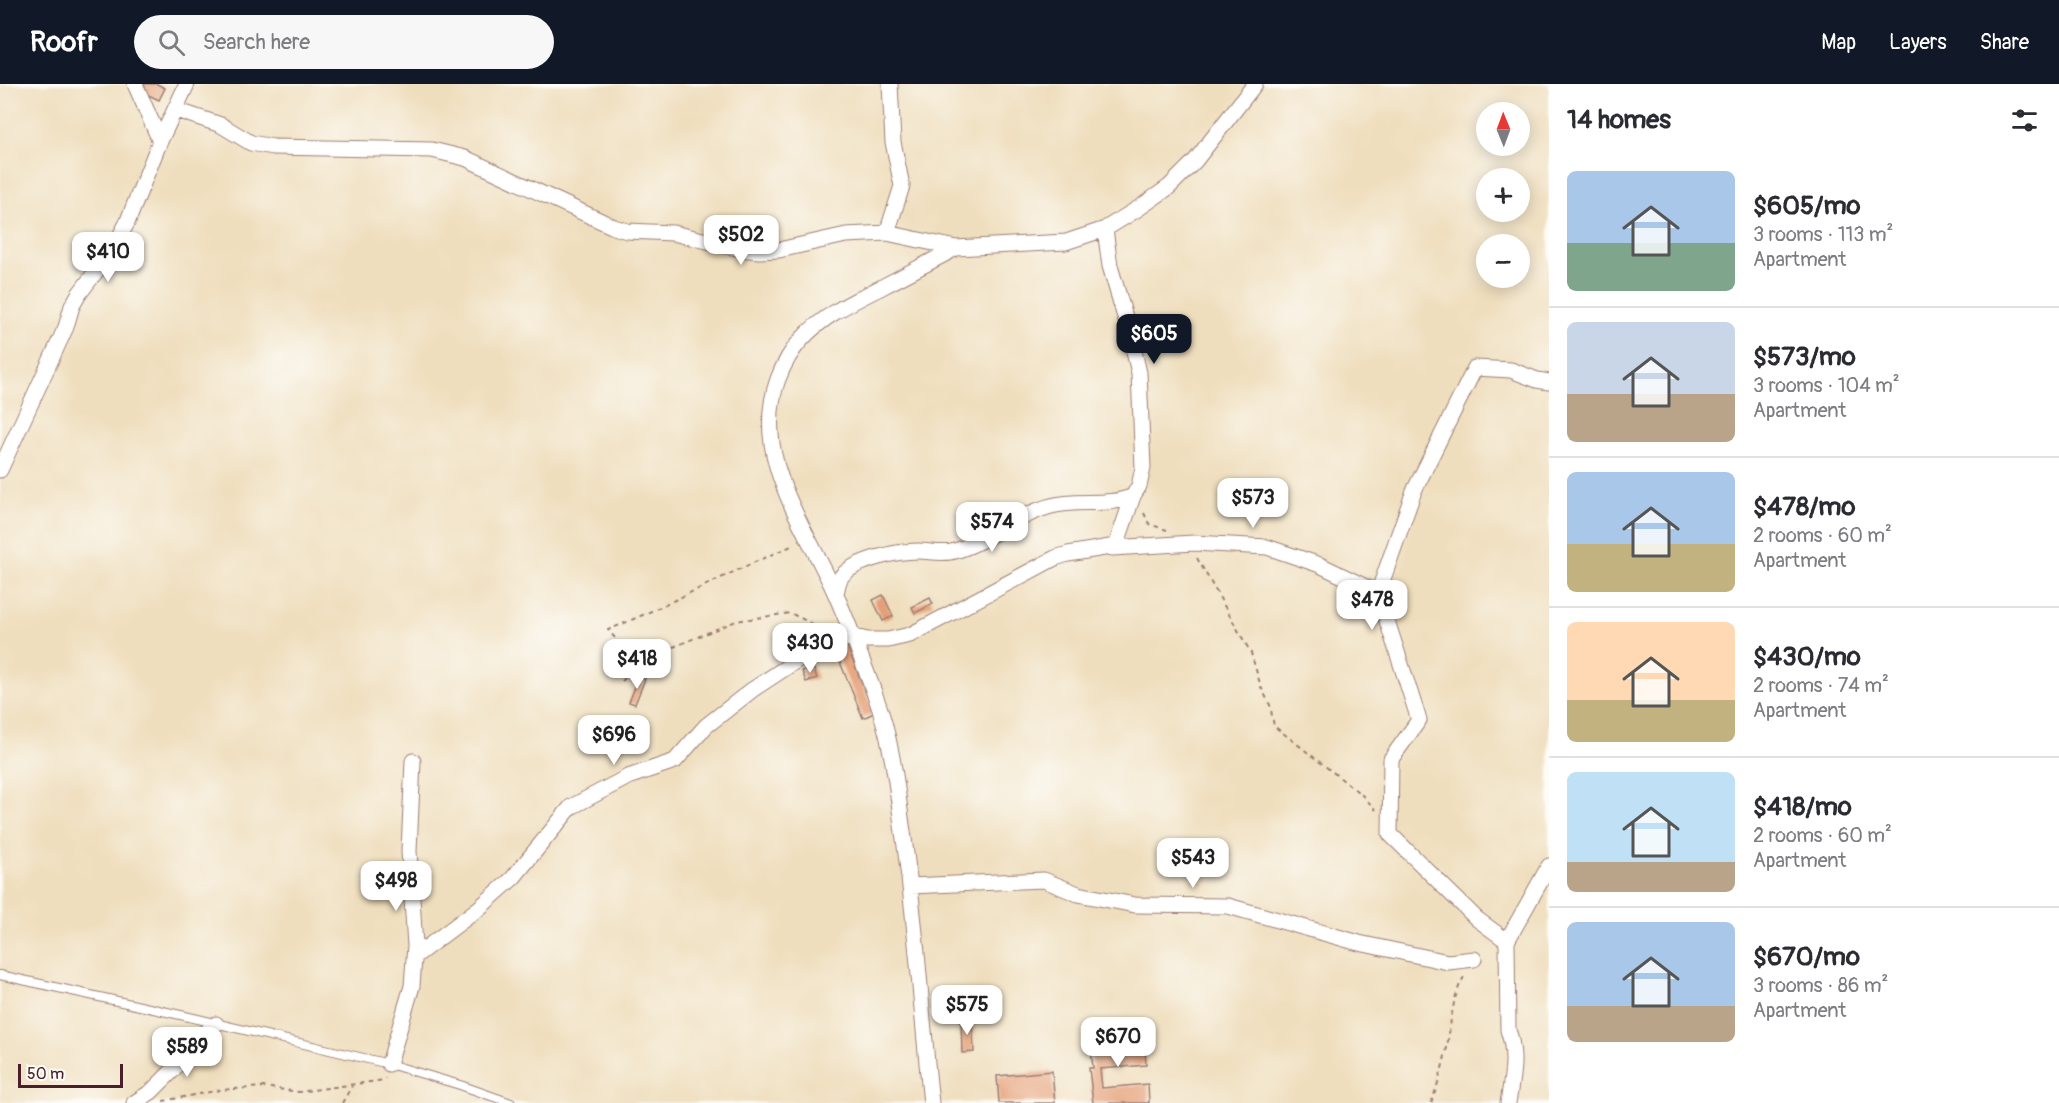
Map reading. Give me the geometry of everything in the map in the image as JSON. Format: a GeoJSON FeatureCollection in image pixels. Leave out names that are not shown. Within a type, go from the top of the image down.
{"type":"FeatureCollection","features":[{"type":"Feature","properties":{"kind":"street"},"geometry":{"type":"LineString","coordinates":[[135,84],[160,141]]}},
{"type":"Feature","properties":{"kind":"street"},"geometry":{"type":"LineString","coordinates":[[0,470],[63,335],[72,306],[113,249],[128,223],[160,141],[187,84]]}},
{"type":"Feature","properties":{"kind":"street"},"geometry":{"type":"LineString","coordinates":[[887,233],[902,186],[893,142],[890,84]]}},
{"type":"Feature","properties":{"kind":"street"},"geometry":{"type":"LineString","coordinates":[[176,110],[221,125],[251,143],[273,147],[447,152],[627,231],[673,233],[759,251],[779,250],[846,235],[887,233],[956,248],[1066,242],[1105,229],[1169,187],[1195,161],[1255,84]]}},
{"type":"Feature","properties":{"kind":"street"},"geometry":{"type":"LineString","coordinates":[[1105,229],[1110,266],[1139,374],[1143,468],[1119,542],[1112,548]]}},
{"type":"Feature","properties":{"kind":"street"},"geometry":{"type":"LineString","coordinates":[[931,1103],[911,886],[890,738],[836,594],[807,539],[778,475],[770,419],[779,377],[801,340],[821,322],[855,301],[956,248]]}},
{"type":"Feature","properties":{"kind":"street"},"geometry":{"type":"LineString","coordinates":[[1507,941],[1477,919],[1390,834],[1391,759],[1419,720],[1377,593],[1414,491],[1475,368],[1511,369],[1537,380],[1549,381]]}},
{"type":"Feature","properties":{"kind":"street"},"geometry":{"type":"LineString","coordinates":[[836,594],[839,579],[845,573],[886,555],[900,552],[954,552],[1050,506],[1063,503],[1122,501],[1133,496]]}},
{"type":"Feature","properties":{"kind":"street"},"geometry":{"type":"LineString","coordinates":[[850,631],[867,640],[888,640],[910,635],[1056,558],[1068,554],[1112,548],[1184,544],[1267,547],[1320,565],[1377,593]]}},
{"type":"Feature","properties":{"kind":"street"},"geometry":{"type":"LineString","coordinates":[[414,957],[478,909],[513,878],[571,807],[628,777],[675,761],[706,726],[752,690],[805,655],[850,631]]}},
{"type":"Feature","properties":{"kind":"street"},"geometry":{"type":"LineString","coordinates":[[389,1064],[412,986],[414,957],[410,851],[413,761]]}},
{"type":"Feature","properties":{"kind":"street"},"geometry":{"type":"LineString","coordinates":[[1508,1103],[1514,1061],[1513,1044],[1508,1030],[1507,941],[1549,866]]}},
{"type":"Feature","properties":{"kind":"street"},"geometry":{"type":"LineString","coordinates":[[911,886],[1044,880],[1078,894],[1135,905],[1228,906],[1359,943],[1448,962],[1474,959]]}},
{"type":"Feature","properties":{"kind":"street"},"geometry":{"type":"LineString","coordinates":[[134,1103],[151,1092],[173,1070],[186,1048],[216,1024]]}},
{"type":"Feature","properties":{"kind":"lane"},"geometry":{"type":"LineString","coordinates":[[0,975],[389,1064],[511,1103]]}},
{"type":"Feature","properties":{"kind":"path"},"geometry":{"type":"LineString","coordinates":[[1133,496],[1149,524],[1165,528],[1200,561],[1251,653],[1261,687],[1270,705],[1274,726],[1362,795],[1390,826]]}},
{"type":"Feature","properties":{"kind":"path"},"geometry":{"type":"LineString","coordinates":[[634,670],[624,648],[608,630],[653,612],[708,583],[807,539]]}},
{"type":"Feature","properties":{"kind":"path"},"geometry":{"type":"LineString","coordinates":[[622,681],[634,670],[666,650],[736,621],[790,613],[823,629],[850,631]]}},
{"type":"Feature","properties":{"kind":"path"},"geometry":{"type":"LineString","coordinates":[[1431,1103],[1439,1080],[1461,980],[1474,959]]}},
{"type":"Feature","properties":{"kind":"path"},"geometry":{"type":"LineString","coordinates":[[154,1103],[220,1090],[264,1087],[299,1092],[352,1086],[384,1080],[389,1064]]}},
{"type":"Feature","properties":{"kind":"path"},"geometry":{"type":"LineString","coordinates":[[342,1103],[352,1086]]}},
{"type":"Feature","properties":{"kind":"building"},"geometry":{"type":"Polygon","coordinates":[[[140,84],[157,84],[165,88],[159,100],[138,90],[140,84]]]}},
{"type":"Feature","properties":{"kind":"building"},"geometry":{"type":"Polygon","coordinates":[[[883,595],[893,616],[883,621],[873,600],[883,595]]]}},
{"type":"Feature","properties":{"kind":"building"},"geometry":{"type":"Polygon","coordinates":[[[930,598],[933,604],[915,613],[912,607],[930,598]]]}},
{"type":"Feature","properties":{"kind":"building"},"geometry":{"type":"Polygon","coordinates":[[[847,646],[874,713],[863,718],[835,650],[847,646]]]}},
{"type":"Feature","properties":{"kind":"building"},"geometry":{"type":"Polygon","coordinates":[[[813,667],[817,678],[806,682],[802,671],[813,667]]]}},
{"type":"Feature","properties":{"kind":"building"},"geometry":{"type":"Polygon","coordinates":[[[639,677],[645,679],[635,704],[629,702],[639,677]]]}},
{"type":"Feature","properties":{"kind":"building"},"geometry":{"type":"Polygon","coordinates":[[[972,1018],[974,1052],[962,1053],[961,1019],[972,1018]]]}},
{"type":"Feature","properties":{"kind":"building"},"geometry":{"type":"Polygon","coordinates":[[[1144,1034],[1146,1065],[1100,1069],[1102,1088],[1148,1084],[1149,1103],[1093,1103],[1089,1068],[1093,1068],[1090,1038],[1144,1034]]]}},
{"type":"Feature","properties":{"kind":"building"},"geometry":{"type":"Polygon","coordinates":[[[1052,1071],[1055,1103],[999,1103],[997,1076],[1052,1071]]]}}]}
